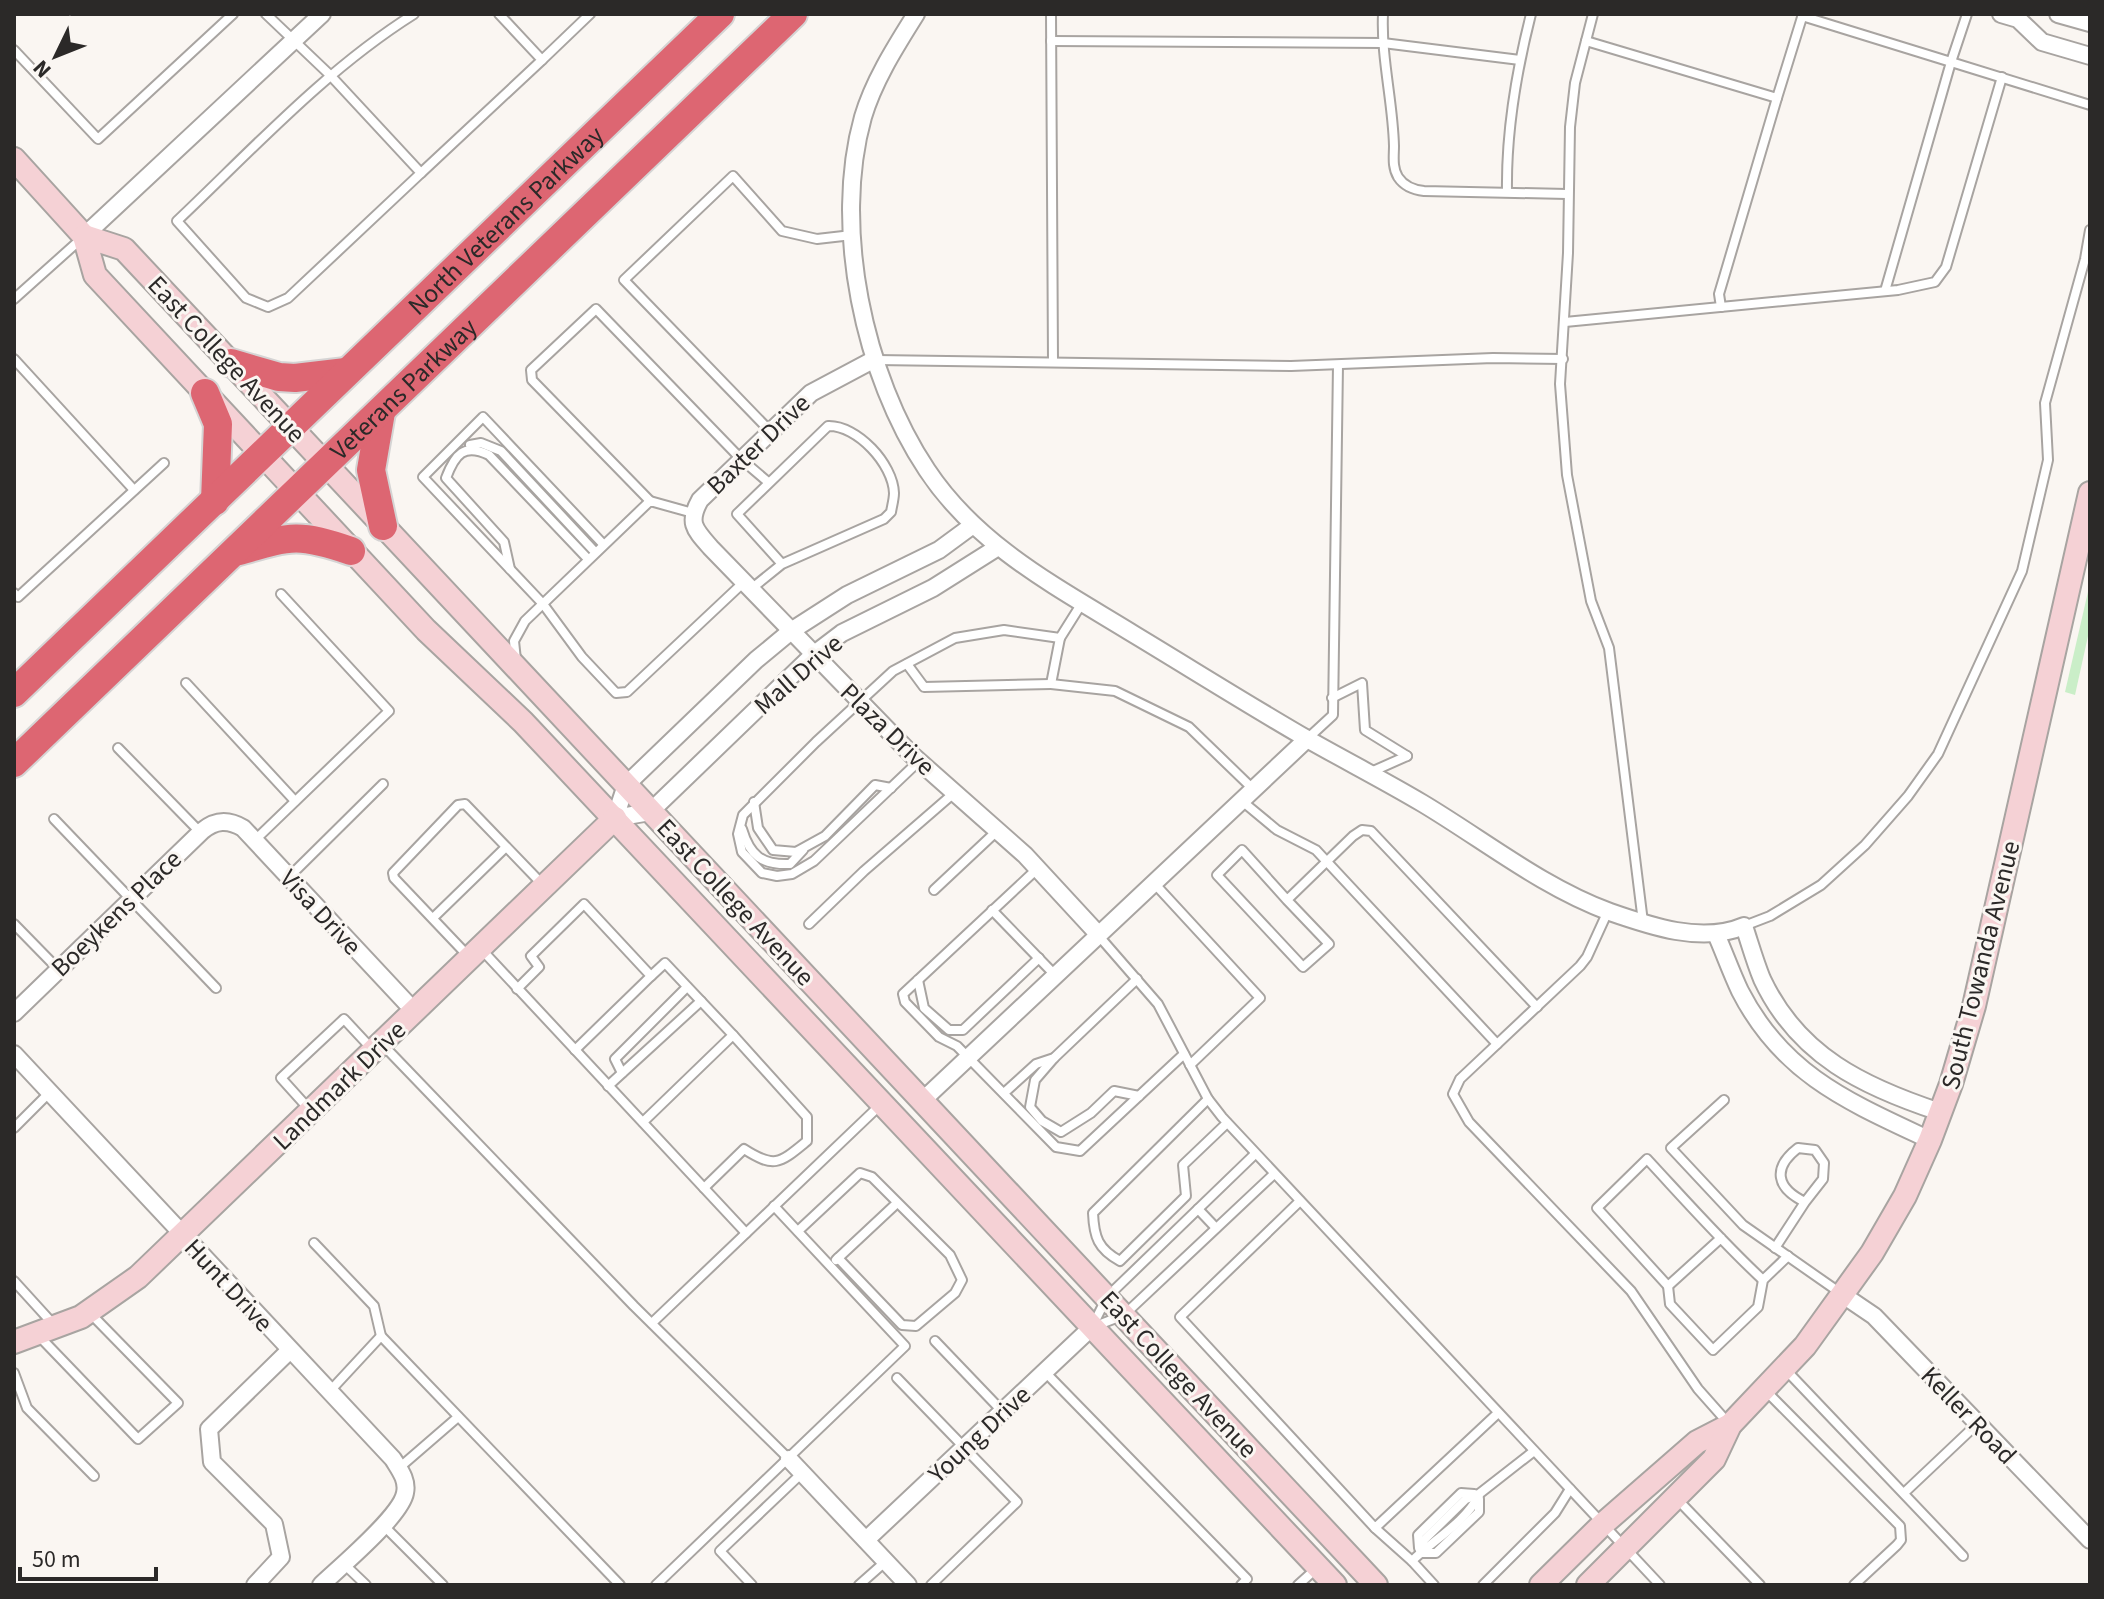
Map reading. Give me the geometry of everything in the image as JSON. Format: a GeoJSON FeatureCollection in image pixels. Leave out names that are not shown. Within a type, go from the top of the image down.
{"type":"FeatureCollection","features":[{"type":"Feature","properties":{"kind":"highway","name":"North Veterans Parkway"},"geometry":{"type":"LineString","coordinates":[[291,425],[720,14]]}},
{"type":"Feature","properties":{"kind":"highway","name":"Veterans Parkway"},"geometry":{"type":"LineString","coordinates":[[14,763],[793,14]]}},
{"type":"Feature","properties":{"kind":"highway"},"geometry":{"type":"LineString","coordinates":[[231,363],[279,377],[346,372]]}},
{"type":"Feature","properties":{"kind":"highway"},"geometry":{"type":"LineString","coordinates":[[205,393],[218,424],[215,501]]}},
{"type":"Feature","properties":{"kind":"highway"},"geometry":{"type":"LineString","coordinates":[[381,412],[371,470],[383,526]]}},
{"type":"Feature","properties":{"kind":"highway","name":"Veterans Parkway"},"geometry":{"type":"LineString","coordinates":[[14,693],[291,425]]}},
{"type":"Feature","properties":{"kind":"highway"},"geometry":{"type":"LineString","coordinates":[[234,553],[290,537],[315,539],[351,551]]}},
{"type":"Feature","properties":{"kind":"main road","name":"East College Avenue"},"geometry":{"type":"LineString","coordinates":[[14,159],[84,236],[95,275],[296,493],[426,630],[523,722],[615,818],[879,1107],[1335,1585]]}},
{"type":"Feature","properties":{"kind":"main road","name":"East College Avenue"},"geometry":{"type":"LineString","coordinates":[[84,236],[124,249],[1376,1585]]}},
{"type":"Feature","properties":{"kind":"main road","name":"South Towanda Avenue"},"geometry":{"type":"LineString","coordinates":[[1541,1585],[1603,1524],[1697,1442],[1730,1425],[1785,1369],[1843,1295],[1905,1196],[1930,1140],[1974,1006],[2084,543],[2090,493]]}},
{"type":"Feature","properties":{"kind":"main road","name":"Landmark Drive"},"geometry":{"type":"LineString","coordinates":[[14,1342],[88,1312],[138,1277],[615,818]]}},
{"type":"Feature","properties":{"kind":"main road"},"geometry":{"type":"LineString","coordinates":[[879,1107],[895,1102],[915,1110],[988,1185],[1027,1211]]}},
{"type":"Feature","properties":{"kind":"main road","name":"South Towanda Avenue"},"geometry":{"type":"LineString","coordinates":[[1588,1585],[1714,1459],[1730,1425]]}},
{"type":"Feature","properties":{"kind":"street"},"geometry":{"type":"LineString","coordinates":[[84,236],[322,14]]}},
{"type":"Feature","properties":{"kind":"street"},"geometry":{"type":"LineString","coordinates":[[916,14],[864,112],[852,176],[850,206],[857,279],[873,360],[897,417],[927,470],[973,525],[1024,568],[1307,739],[1422,803],[1559,889],[1608,911],[1682,932],[1728,933],[1744,926],[1762,979],[1777,1005],[1809,1044],[1860,1081],[1940,1112]]}},
{"type":"Feature","properties":{"kind":"street"},"geometry":{"type":"LineString","coordinates":[[2013,16],[2036,14]]}},
{"type":"Feature","properties":{"kind":"street"},"geometry":{"type":"LineString","coordinates":[[2058,14],[2090,23]]}},
{"type":"Feature","properties":{"kind":"street"},"geometry":{"type":"LineString","coordinates":[[2013,16],[2042,42],[2090,56]]}},
{"type":"Feature","properties":{"kind":"street","name":"Baxter Drive"},"geometry":{"type":"LineString","coordinates":[[693,513],[700,500],[811,393],[873,360]]}},
{"type":"Feature","properties":{"kind":"street","name":"Plaza Drive"},"geometry":{"type":"LineString","coordinates":[[693,513],[697,532],[813,655],[919,761],[998,830],[1098,934]]}},
{"type":"Feature","properties":{"kind":"street","name":"Mall Drive"},"geometry":{"type":"LineString","coordinates":[[626,785],[756,660],[791,631],[847,595],[939,550],[973,525]]}},
{"type":"Feature","properties":{"kind":"street","name":"Mall Drive"},"geometry":{"type":"LineString","coordinates":[[650,812],[813,655],[842,633],[933,588],[998,547]]}},
{"type":"Feature","properties":{"kind":"street"},"geometry":{"type":"LineString","coordinates":[[922,1101],[1307,739]]}},
{"type":"Feature","properties":{"kind":"street","name":"Landmark Drive"},"geometry":{"type":"LineString","coordinates":[[615,818],[626,785]]}},
{"type":"Feature","properties":{"kind":"street"},"geometry":{"type":"LineString","coordinates":[[615,818],[650,812]]}},
{"type":"Feature","properties":{"kind":"street","name":"Boeykens Place"},"geometry":{"type":"LineString","coordinates":[[14,1013],[200,832],[209,825],[223,821]]}},
{"type":"Feature","properties":{"kind":"street","name":"Visa Drive"},"geometry":{"type":"LineString","coordinates":[[223,821],[236,823],[415,1012]]}},
{"type":"Feature","properties":{"kind":"street"},"geometry":{"type":"LineString","coordinates":[[1716,934],[1740,990],[1777,1045],[1807,1074],[1840,1097],[1930,1140]]}},
{"type":"Feature","properties":{"kind":"street","name":"Hunt Drive"},"geometry":{"type":"LineString","coordinates":[[14,1054],[399,1468]]}},
{"type":"Feature","properties":{"kind":"street","name":"Keller Road"},"geometry":{"type":"LineString","coordinates":[[1843,1295],[1874,1316],[2090,1540]]}},
{"type":"Feature","properties":{"kind":"street","name":"Young Drive"},"geometry":{"type":"LineString","coordinates":[[866,1540],[1092,1327]]}},
{"type":"Feature","properties":{"kind":"street"},"geometry":{"type":"LineString","coordinates":[[255,1585],[281,1557],[274,1524],[212,1462],[209,1429],[290,1350]]}},
{"type":"Feature","properties":{"kind":"street"},"geometry":{"type":"LineString","coordinates":[[789,1459],[908,1585]]}},
{"type":"Feature","properties":{"kind":"street"},"geometry":{"type":"LineString","coordinates":[[321,1585],[383,1525],[405,1494],[404,1476],[399,1468]]}},
{"type":"Feature","properties":{"kind":"lane"},"geometry":{"type":"LineString","coordinates":[[14,50],[98,139],[233,14]]}},
{"type":"Feature","properties":{"kind":"lane"},"geometry":{"type":"LineString","coordinates":[[266,14],[330,75],[421,173]]}},
{"type":"Feature","properties":{"kind":"lane"},"geometry":{"type":"LineString","coordinates":[[414,14],[379,36],[330,75],[177,221],[246,298],[268,307],[288,298],[590,14]]}},
{"type":"Feature","properties":{"kind":"lane"},"geometry":{"type":"LineString","coordinates":[[499,14],[542,60]]}},
{"type":"Feature","properties":{"kind":"lane"},"geometry":{"type":"LineString","coordinates":[[1051,14],[1053,361]]}},
{"type":"Feature","properties":{"kind":"lane"},"geometry":{"type":"LineString","coordinates":[[1383,14],[1383,43],[1392,102],[1394,161],[1396,174],[1401,180],[1417,190],[1567,194]]}},
{"type":"Feature","properties":{"kind":"lane"},"geometry":{"type":"LineString","coordinates":[[1507,192],[1508,133],[1531,14]]}},
{"type":"Feature","properties":{"kind":"lane"},"geometry":{"type":"LineString","coordinates":[[1593,14],[1575,83],[1570,127],[1565,322],[1560,384],[1567,475],[1591,601],[1609,648],[1643,923]]}},
{"type":"Feature","properties":{"kind":"lane"},"geometry":{"type":"LineString","coordinates":[[1885,291],[1967,14]]}},
{"type":"Feature","properties":{"kind":"lane"},"geometry":{"type":"LineString","coordinates":[[1721,307],[1719,294],[1802,15],[2090,105]]}},
{"type":"Feature","properties":{"kind":"lane"},"geometry":{"type":"LineString","coordinates":[[1051,41],[1383,43],[1520,60]]}},
{"type":"Feature","properties":{"kind":"lane"},"geometry":{"type":"LineString","coordinates":[[1586,41],[1777,98]]}},
{"type":"Feature","properties":{"kind":"lane"},"geometry":{"type":"LineString","coordinates":[[1565,322],[1885,291],[1923,286],[1941,277],[2002,77]]}},
{"type":"Feature","properties":{"kind":"lane"},"geometry":{"type":"LineString","coordinates":[[770,431],[624,280],[733,176],[782,231],[817,239],[853,235]]}},
{"type":"Feature","properties":{"kind":"lane"},"geometry":{"type":"LineString","coordinates":[[1744,926],[1770,916],[1821,885],[1865,845],[1908,796],[1938,754],[2022,571],[2048,460],[2045,403],[2085,259],[2090,230]]}},
{"type":"Feature","properties":{"kind":"lane"},"geometry":{"type":"LineString","coordinates":[[14,299],[84,236]]}},
{"type":"Feature","properties":{"kind":"lane"},"geometry":{"type":"LineString","coordinates":[[693,513],[650,501],[532,380],[531,370],[596,309],[741,459],[768,482]]}},
{"type":"Feature","properties":{"kind":"lane"},"geometry":{"type":"LineString","coordinates":[[873,360],[1338,365],[1493,358],[1563,359]]}},
{"type":"Feature","properties":{"kind":"lane"},"geometry":{"type":"LineString","coordinates":[[14,359],[134,490]]}},
{"type":"Feature","properties":{"kind":"lane"},"geometry":{"type":"LineString","coordinates":[[1307,739],[1333,715],[1338,365]]}},
{"type":"Feature","properties":{"kind":"lane"},"geometry":{"type":"LineString","coordinates":[[603,544],[483,417],[423,477],[543,604],[582,657],[616,693],[627,692],[747,586],[782,564],[884,519],[891,512],[894,491],[882,461],[859,435],[840,426],[828,426],[737,514],[782,564]]}},
{"type":"Feature","properties":{"kind":"lane"},"geometry":{"type":"LineString","coordinates":[[510,570],[504,542],[446,478],[451,465],[463,451],[474,448],[489,455],[592,555]]}},
{"type":"Feature","properties":{"kind":"lane"},"geometry":{"type":"LineString","coordinates":[[14,593],[18,597],[164,463]]}},
{"type":"Feature","properties":{"kind":"lane"},"geometry":{"type":"LineString","coordinates":[[516,666],[514,641],[525,621],[650,501]]}},
{"type":"Feature","properties":{"kind":"lane"},"geometry":{"type":"LineString","coordinates":[[254,841],[389,711],[281,594]]}},
{"type":"Feature","properties":{"kind":"lane"},"geometry":{"type":"LineString","coordinates":[[1051,684],[1060,638],[1082,603]]}},
{"type":"Feature","properties":{"kind":"lane"},"geometry":{"type":"LineString","coordinates":[[919,761],[814,861],[792,874],[777,876],[762,873],[742,852],[738,834],[743,815],[893,671],[955,638],[1004,630],[1060,638]]}},
{"type":"Feature","properties":{"kind":"lane"},"geometry":{"type":"LineString","coordinates":[[907,664],[924,687],[1051,684],[1115,691],[1189,727],[1277,830],[1316,850],[1497,1044]]}},
{"type":"Feature","properties":{"kind":"lane"},"geometry":{"type":"LineString","coordinates":[[186,683],[295,801]]}},
{"type":"Feature","properties":{"kind":"lane"},"geometry":{"type":"LineString","coordinates":[[1332,698],[1362,683],[1365,730],[1407,756],[1369,773]]}},
{"type":"Feature","properties":{"kind":"lane"},"geometry":{"type":"LineString","coordinates":[[118,748],[200,832]]}},
{"type":"Feature","properties":{"kind":"lane"},"geometry":{"type":"LineString","coordinates":[[289,877],[383,784]]}},
{"type":"Feature","properties":{"kind":"lane"},"geometry":{"type":"LineString","coordinates":[[754,802],[758,828],[773,850],[796,852],[825,836],[875,785],[891,788]]}},
{"type":"Feature","properties":{"kind":"lane"},"geometry":{"type":"LineString","coordinates":[[809,924],[864,871],[955,792]]}},
{"type":"Feature","properties":{"kind":"lane"},"geometry":{"type":"LineString","coordinates":[[544,886],[465,804],[458,805],[393,873],[394,878],[433,918],[517,989],[746,1233]]}},
{"type":"Feature","properties":{"kind":"lane"},"geometry":{"type":"LineString","coordinates":[[54,819],[216,988]]}},
{"type":"Feature","properties":{"kind":"lane"},"geometry":{"type":"LineString","coordinates":[[740,824],[748,848],[771,864],[790,864],[807,846]]}},
{"type":"Feature","properties":{"kind":"lane"},"geometry":{"type":"LineString","coordinates":[[934,890],[998,830]]}},
{"type":"Feature","properties":{"kind":"lane"},"geometry":{"type":"LineString","coordinates":[[1287,900],[1353,836],[1362,830],[1371,831],[1537,1007]]}},
{"type":"Feature","properties":{"kind":"lane"},"geometry":{"type":"LineString","coordinates":[[433,918],[506,847]]}},
{"type":"Feature","properties":{"kind":"lane"},"geometry":{"type":"LineString","coordinates":[[1242,850],[1287,900],[1329,944],[1303,967],[1217,875],[1242,850]]}},
{"type":"Feature","properties":{"kind":"lane"},"geometry":{"type":"LineString","coordinates":[[1037,869],[903,994],[905,1002],[939,1037],[957,1046],[1056,1147],[1080,1151],[1184,1054]]}},
{"type":"Feature","properties":{"kind":"lane"},"geometry":{"type":"LineString","coordinates":[[1153,882],[1260,998],[1190,1065]]}},
{"type":"Feature","properties":{"kind":"lane"},"geometry":{"type":"LineString","coordinates":[[517,989],[539,967],[531,956],[584,904],[651,976]]}},
{"type":"Feature","properties":{"kind":"lane"},"geometry":{"type":"LineString","coordinates":[[992,910],[1055,975]]}},
{"type":"Feature","properties":{"kind":"lane"},"geometry":{"type":"LineString","coordinates":[[1608,911],[1587,957],[1460,1079],[1453,1094],[1460,1111],[1631,1291],[1698,1389],[1730,1425]]}},
{"type":"Feature","properties":{"kind":"lane"},"geometry":{"type":"LineString","coordinates":[[14,924],[58,969]]}},
{"type":"Feature","properties":{"kind":"lane"},"geometry":{"type":"LineString","coordinates":[[1098,934],[1158,1004],[1208,1099],[1227,1123],[1660,1585]]}},
{"type":"Feature","properties":{"kind":"lane"},"geometry":{"type":"LineString","coordinates":[[918,980],[924,1008],[949,1030],[963,1030],[1039,958]]}},
{"type":"Feature","properties":{"kind":"lane"},"geometry":{"type":"LineString","coordinates":[[575,1050],[665,963],[733,1035],[807,1117],[807,1141],[782,1161],[765,1163],[744,1149],[704,1188]]}},
{"type":"Feature","properties":{"kind":"lane"},"geometry":{"type":"LineString","coordinates":[[1137,979],[1035,1080],[1030,1107],[1042,1121],[1061,1132],[1091,1113],[1114,1091],[1139,1096]]}},
{"type":"Feature","properties":{"kind":"lane"},"geometry":{"type":"LineString","coordinates":[[622,1073],[615,1059],[687,987]]}},
{"type":"Feature","properties":{"kind":"lane"},"geometry":{"type":"LineString","coordinates":[[608,1086],[701,1001]]}},
{"type":"Feature","properties":{"kind":"lane"},"geometry":{"type":"LineString","coordinates":[[312,1112],[281,1078],[344,1019],[378,1048],[789,1459]]}},
{"type":"Feature","properties":{"kind":"lane"},"geometry":{"type":"LineString","coordinates":[[643,1122],[733,1035]]}},
{"type":"Feature","properties":{"kind":"lane"},"geometry":{"type":"LineString","coordinates":[[1004,1093],[1036,1064],[1054,1058]]}},
{"type":"Feature","properties":{"kind":"lane"},"geometry":{"type":"LineString","coordinates":[[14,1128],[50,1092]]}},
{"type":"Feature","properties":{"kind":"lane"},"geometry":{"type":"LineString","coordinates":[[1208,1099],[1093,1213],[1097,1243],[1105,1253],[1120,1261],[1186,1196],[1183,1165],[1227,1123]]}},
{"type":"Feature","properties":{"kind":"lane"},"geometry":{"type":"LineString","coordinates":[[1724,1100],[1671,1148],[1743,1225],[1843,1295]]}},
{"type":"Feature","properties":{"kind":"lane"},"geometry":{"type":"LineString","coordinates":[[652,1323],[879,1107]]}},
{"type":"Feature","properties":{"kind":"lane"},"geometry":{"type":"LineString","coordinates":[[1775,1248],[1823,1179],[1824,1163],[1815,1150],[1798,1148],[1786,1157],[1780,1167],[1780,1177],[1789,1194],[1805,1202]]}},
{"type":"Feature","properties":{"kind":"lane"},"geometry":{"type":"LineString","coordinates":[[1092,1327],[1107,1297],[1255,1154]]}},
{"type":"Feature","properties":{"kind":"lane"},"geometry":{"type":"LineString","coordinates":[[1763,1280],[1647,1159],[1597,1208],[1668,1286],[1670,1304],[1713,1350],[1758,1307],[1763,1280],[1788,1256]]}},
{"type":"Feature","properties":{"kind":"lane"},"geometry":{"type":"LineString","coordinates":[[798,1231],[860,1173],[872,1177],[950,1255],[962,1280],[955,1293],[916,1326],[902,1325],[838,1258]]}},
{"type":"Feature","properties":{"kind":"lane"},"geometry":{"type":"LineString","coordinates":[[1092,1327],[1124,1315],[1274,1174]]}},
{"type":"Feature","properties":{"kind":"lane"},"geometry":{"type":"LineString","coordinates":[[1300,1201],[1180,1317],[1375,1528],[1434,1585]]}},
{"type":"Feature","properties":{"kind":"lane"},"geometry":{"type":"LineString","coordinates":[[830,1265],[897,1203]]}},
{"type":"Feature","properties":{"kind":"lane"},"geometry":{"type":"LineString","coordinates":[[656,1585],[905,1346],[774,1206]]}},
{"type":"Feature","properties":{"kind":"lane"},"geometry":{"type":"LineString","coordinates":[[1198,1209],[1216,1228]]}},
{"type":"Feature","properties":{"kind":"lane"},"geometry":{"type":"LineString","coordinates":[[1668,1286],[1721,1238]]}},
{"type":"Feature","properties":{"kind":"lane"},"geometry":{"type":"LineString","coordinates":[[314,1243],[374,1306],[381,1336],[620,1585]]}},
{"type":"Feature","properties":{"kind":"lane"},"geometry":{"type":"LineString","coordinates":[[14,1281],[46,1330],[138,1439],[178,1403],[88,1312]]}},
{"type":"Feature","properties":{"kind":"lane"},"geometry":{"type":"LineString","coordinates":[[330,1392],[381,1336]]}},
{"type":"Feature","properties":{"kind":"lane"},"geometry":{"type":"LineString","coordinates":[[935,1341],[1002,1412]]}},
{"type":"Feature","properties":{"kind":"lane"},"geometry":{"type":"LineString","coordinates":[[1785,1369],[1963,1556]]}},
{"type":"Feature","properties":{"kind":"lane"},"geometry":{"type":"LineString","coordinates":[[1045,1372],[1247,1579],[1241,1585]]}},
{"type":"Feature","properties":{"kind":"lane"},"geometry":{"type":"LineString","coordinates":[[14,1373],[27,1408],[94,1476]]}},
{"type":"Feature","properties":{"kind":"lane"},"geometry":{"type":"LineString","coordinates":[[897,1378],[1017,1502],[931,1585]]}},
{"type":"Feature","properties":{"kind":"lane"},"geometry":{"type":"LineString","coordinates":[[1764,1390],[1900,1526],[1901,1540],[1854,1585]]}},
{"type":"Feature","properties":{"kind":"lane"},"geometry":{"type":"LineString","coordinates":[[1375,1528],[1498,1413]]}},
{"type":"Feature","properties":{"kind":"lane"},"geometry":{"type":"LineString","coordinates":[[399,1468],[458,1417]]}},
{"type":"Feature","properties":{"kind":"lane"},"geometry":{"type":"LineString","coordinates":[[1904,1493],[1977,1424]]}},
{"type":"Feature","properties":{"kind":"lane"},"geometry":{"type":"LineString","coordinates":[[1412,1561],[1420,1553],[1424,1540],[1466,1499],[1479,1494],[1534,1451]]}},
{"type":"Feature","properties":{"kind":"lane"},"geometry":{"type":"LineString","coordinates":[[752,1585],[720,1551],[802,1473]]}},
{"type":"Feature","properties":{"kind":"lane"},"geometry":{"type":"LineString","coordinates":[[1483,1585],[1555,1513],[1570,1489]]}},
{"type":"Feature","properties":{"kind":"lane"},"geometry":{"type":"LineString","coordinates":[[1420,1553],[1436,1553],[1479,1512],[1479,1494]]}},
{"type":"Feature","properties":{"kind":"lane"},"geometry":{"type":"LineString","coordinates":[[1677,1498],[1760,1585]]}},
{"type":"Feature","properties":{"kind":"lane"},"geometry":{"type":"LineString","coordinates":[[383,1525],[443,1585]]}},
{"type":"Feature","properties":{"kind":"lane"},"geometry":{"type":"LineString","coordinates":[[859,1585],[886,1561]]}},
{"type":"Feature","properties":{"kind":"lane"},"geometry":{"type":"LineString","coordinates":[[344,1563],[366,1585]]}},
{"type":"Feature","properties":{"kind":"lane"},"geometry":{"type":"LineString","coordinates":[[1298,1585],[1318,1567]]}},
{"type":"Feature","properties":{"kind":"green space"},"geometry":{"type":"Polygon","coordinates":[[[2090,583],[2090,627],[2075,695],[2065,692],[2090,583]]]}}]}
